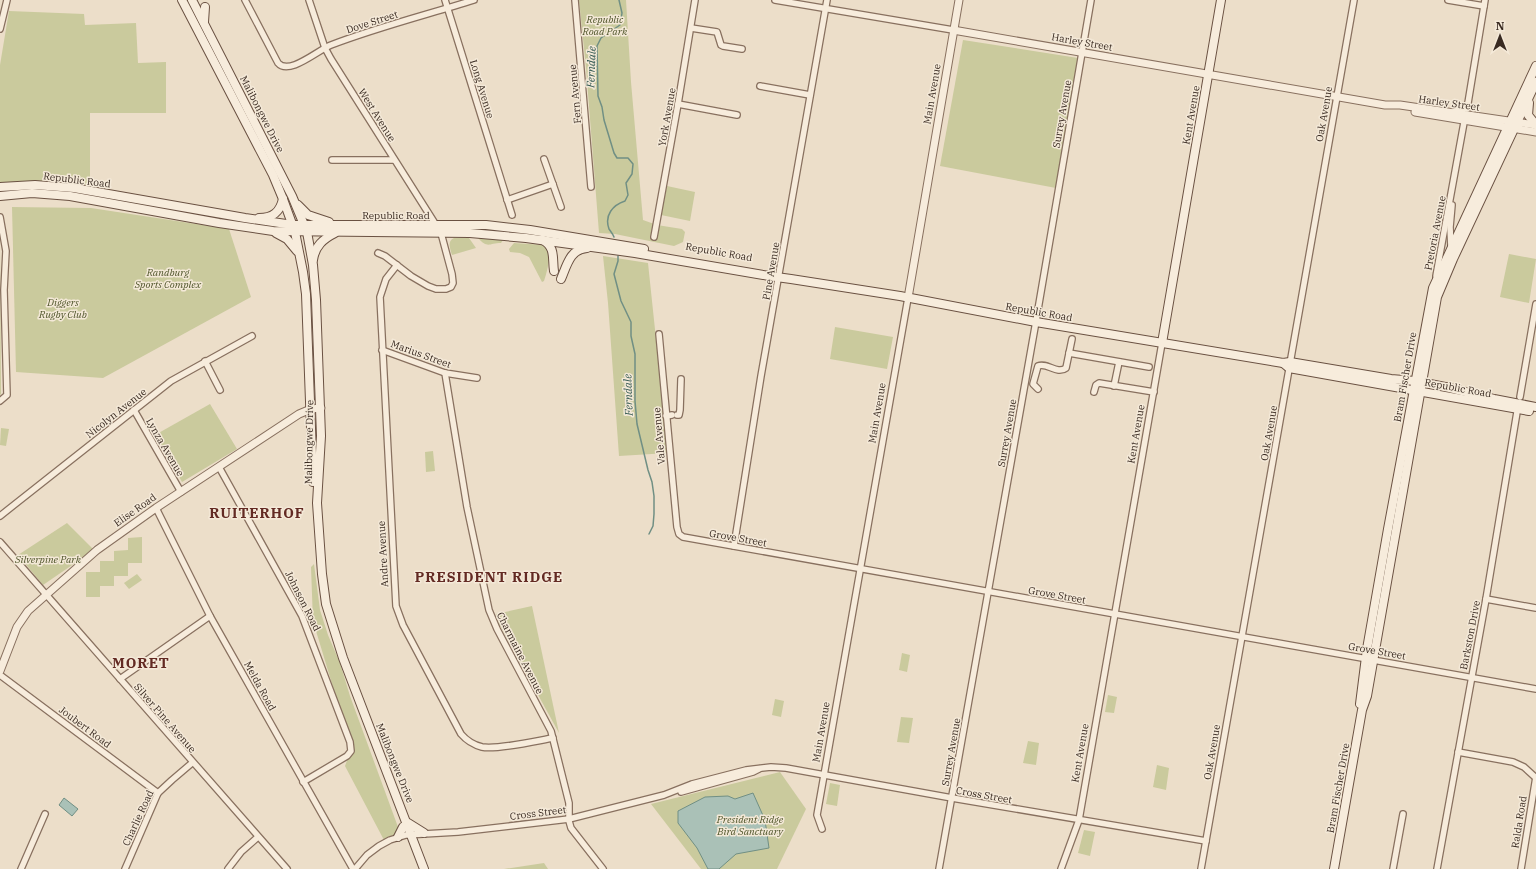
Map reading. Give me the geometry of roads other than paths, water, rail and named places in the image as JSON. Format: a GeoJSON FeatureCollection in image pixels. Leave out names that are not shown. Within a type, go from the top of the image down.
{"type":"FeatureCollection","features":[{"type":"Feature","properties":{"kind":"main road","name":"Malibongwe Drive"},"geometry":{"type":"LineString","coordinates":[[182,0],[267,163],[294,228],[301,260],[306,299],[317,548],[324,604],[332,634],[419,869]]}},
{"type":"Feature","properties":{"kind":"main road","name":"Malibongwe Drive"},"geometry":{"type":"LineString","coordinates":[[193,0],[292,196],[305,228],[313,265],[316,300],[321,436],[317,503],[322,574],[326,604],[405,831],[417,847],[424,869]]}},
{"type":"Feature","properties":{"kind":"main road"},"geometry":{"type":"LineString","coordinates":[[193,0],[206,6],[204,22]]}},
{"type":"Feature","properties":{"kind":"main road","name":"Kent Avenue"},"geometry":{"type":"LineString","coordinates":[[1162,343],[1221,0]]}},
{"type":"Feature","properties":{"kind":"main road","name":"Bram Fischer Drive"},"geometry":{"type":"LineString","coordinates":[[1334,869],[1362,710],[1361,699],[1417,391],[1437,298],[1512,126],[1536,66]]}},
{"type":"Feature","properties":{"kind":"main road","name":"Bram Fischer Drive"},"geometry":{"type":"LineString","coordinates":[[1419,382],[1431,296],[1435,282],[1512,126],[1530,97],[1536,82]]}},
{"type":"Feature","properties":{"kind":"main road"},"geometry":{"type":"LineString","coordinates":[[1530,97],[1528,115],[1536,125]]}},
{"type":"Feature","properties":{"kind":"main road","name":"Republic Road"},"geometry":{"type":"LineString","coordinates":[[0,193],[35,185],[74,188],[294,228]]}},
{"type":"Feature","properties":{"kind":"main road","name":"Republic Road"},"geometry":{"type":"LineString","coordinates":[[0,193],[32,193],[70,196],[273,231],[305,228],[496,235],[602,248],[779,275]]}},
{"type":"Feature","properties":{"kind":"main road"},"geometry":{"type":"LineString","coordinates":[[292,196],[308,215],[337,229],[317,246],[313,265]]}},
{"type":"Feature","properties":{"kind":"main road"},"geometry":{"type":"LineString","coordinates":[[245,218],[262,218],[272,216],[280,209],[283,199]]}},
{"type":"Feature","properties":{"kind":"main road","name":"Republic Road"},"geometry":{"type":"LineString","coordinates":[[337,229],[435,225],[486,225],[530,230],[1036,322],[1288,364],[1419,382],[1536,407]]}},
{"type":"Feature","properties":{"kind":"main road"},"geometry":{"type":"LineString","coordinates":[[273,231],[293,244],[301,260]]}},
{"type":"Feature","properties":{"kind":"main road"},"geometry":{"type":"LineString","coordinates":[[542,240],[550,245],[553,251],[554,271]]}},
{"type":"Feature","properties":{"kind":"main road"},"geometry":{"type":"LineString","coordinates":[[561,279],[570,258],[576,250],[583,248],[602,248]]}},
{"type":"Feature","properties":{"kind":"main road","name":"Republic Road"},"geometry":{"type":"LineString","coordinates":[[1288,364],[1417,391],[1519,404],[1536,412]]}},
{"type":"Feature","properties":{"kind":"main road"},"geometry":{"type":"LineString","coordinates":[[405,831],[426,833]]}},
{"type":"Feature","properties":{"kind":"main road"},"geometry":{"type":"LineString","coordinates":[[417,847],[420,839],[426,833]]}},
{"type":"Feature","properties":{"kind":"street"},"geometry":{"type":"LineString","coordinates":[[0,29],[7,0]]}},
{"type":"Feature","properties":{"kind":"street","name":"Dove Street"},"geometry":{"type":"LineString","coordinates":[[245,0],[280,66],[287,68],[296,65],[325,48],[474,0]]}},
{"type":"Feature","properties":{"kind":"street","name":"West Avenue"},"geometry":{"type":"LineString","coordinates":[[309,0],[325,48],[441,233]]}},
{"type":"Feature","properties":{"kind":"street","name":"Long Avenue"},"geometry":{"type":"LineString","coordinates":[[445,0],[512,215]]}},
{"type":"Feature","properties":{"kind":"street","name":"Fern Avenue"},"geometry":{"type":"LineString","coordinates":[[575,0],[591,187]]}},
{"type":"Feature","properties":{"kind":"street","name":"York Avenue"},"geometry":{"type":"LineString","coordinates":[[654,237],[696,0]]}},
{"type":"Feature","properties":{"kind":"street","name":"Harley Street"},"geometry":{"type":"LineString","coordinates":[[776,0],[1336,96],[1385,105],[1407,111],[1465,118],[1512,126]]}},
{"type":"Feature","properties":{"kind":"street","name":"Pine Avenue"},"geometry":{"type":"LineString","coordinates":[[734,546],[827,0]]}},
{"type":"Feature","properties":{"kind":"street","name":"Main Avenue"},"geometry":{"type":"LineString","coordinates":[[822,829],[817,815],[959,0]]}},
{"type":"Feature","properties":{"kind":"street","name":"Surrey Avenue"},"geometry":{"type":"LineString","coordinates":[[939,869],[1036,322],[1091,0]]}},
{"type":"Feature","properties":{"kind":"street","name":"Oak Avenue"},"geometry":{"type":"LineString","coordinates":[[1201,869],[1288,364],[1354,0]]}},
{"type":"Feature","properties":{"kind":"street"},"geometry":{"type":"LineString","coordinates":[[1448,0],[1485,3]]}},
{"type":"Feature","properties":{"kind":"street","name":"Pretoria Avenue"},"geometry":{"type":"LineString","coordinates":[[1435,282],[1485,3]]}},
{"type":"Feature","properties":{"kind":"street"},"geometry":{"type":"LineString","coordinates":[[691,28],[717,32],[723,46],[742,48]]}},
{"type":"Feature","properties":{"kind":"street"},"geometry":{"type":"LineString","coordinates":[[760,86],[810,95]]}},
{"type":"Feature","properties":{"kind":"street"},"geometry":{"type":"LineString","coordinates":[[678,104],[737,114]]}},
{"type":"Feature","properties":{"kind":"street","name":"Harley Street"},"geometry":{"type":"LineString","coordinates":[[1385,105],[1451,113],[1465,118]]}},
{"type":"Feature","properties":{"kind":"street"},"geometry":{"type":"LineString","coordinates":[[1451,113],[1460,110],[1467,105]]}},
{"type":"Feature","properties":{"kind":"street"},"geometry":{"type":"LineString","coordinates":[[1512,126],[1536,125]]}},
{"type":"Feature","properties":{"kind":"street"},"geometry":{"type":"LineString","coordinates":[[1512,126],[1536,132]]}},
{"type":"Feature","properties":{"kind":"street"},"geometry":{"type":"LineString","coordinates":[[544,159],[561,207]]}},
{"type":"Feature","properties":{"kind":"street"},"geometry":{"type":"LineString","coordinates":[[332,160],[394,160]]}},
{"type":"Feature","properties":{"kind":"street"},"geometry":{"type":"LineString","coordinates":[[507,200],[553,184]]}},
{"type":"Feature","properties":{"kind":"street","name":"Pretoria Avenue"},"geometry":{"type":"LineString","coordinates":[[1453,187],[1450,227],[1453,259]]}},
{"type":"Feature","properties":{"kind":"street"},"geometry":{"type":"LineString","coordinates":[[0,217],[6,251],[4,290],[7,395],[0,401]]}},
{"type":"Feature","properties":{"kind":"street"},"geometry":{"type":"LineString","coordinates":[[378,253],[385,256],[411,276],[428,286],[442,290],[451,287],[453,279],[441,233]]}},
{"type":"Feature","properties":{"kind":"street","name":"Andre Avenue"},"geometry":{"type":"LineString","coordinates":[[397,265],[386,279],[381,290],[382,350],[394,597],[396,606],[403,625],[461,734],[467,740],[475,745],[490,748],[553,738]]}},
{"type":"Feature","properties":{"kind":"street","name":"Barkston Drive"},"geometry":{"type":"LineString","coordinates":[[1437,869],[1486,599],[1536,304]]}},
{"type":"Feature","properties":{"kind":"street","name":"Vale Avenue"},"geometry":{"type":"LineString","coordinates":[[659,334],[672,415],[677,527],[680,536]]}},
{"type":"Feature","properties":{"kind":"street","name":"Nicolyn Avenue"},"geometry":{"type":"LineString","coordinates":[[0,516],[171,381],[252,336]]}},
{"type":"Feature","properties":{"kind":"street"},"geometry":{"type":"LineString","coordinates":[[1038,389],[1033,384],[1038,366],[1042,365],[1065,370],[1072,339]]}},
{"type":"Feature","properties":{"kind":"street","name":"Kent Avenue"},"geometry":{"type":"LineString","coordinates":[[1061,869],[1079,820],[1162,343]]}},
{"type":"Feature","properties":{"kind":"street","name":"Marius Street"},"geometry":{"type":"LineString","coordinates":[[382,350],[444,373],[477,378]]}},
{"type":"Feature","properties":{"kind":"street"},"geometry":{"type":"LineString","coordinates":[[1069,353],[1149,367]]}},
{"type":"Feature","properties":{"kind":"street"},"geometry":{"type":"LineString","coordinates":[[205,361],[220,390]]}},
{"type":"Feature","properties":{"kind":"street"},"geometry":{"type":"LineString","coordinates":[[1114,386],[1119,362]]}},
{"type":"Feature","properties":{"kind":"street","name":"Charmaine Avenue"},"geometry":{"type":"LineString","coordinates":[[444,373],[467,507],[491,616],[553,738],[569,803],[569,819]]}},
{"type":"Feature","properties":{"kind":"street"},"geometry":{"type":"LineString","coordinates":[[672,415],[679,415],[681,379]]}},
{"type":"Feature","properties":{"kind":"street"},"geometry":{"type":"LineString","coordinates":[[1094,392],[1097,384],[1154,392]]}},
{"type":"Feature","properties":{"kind":"street","name":"Elise Road"},"geometry":{"type":"LineString","coordinates":[[0,671],[17,627],[28,612],[97,550],[156,508],[299,414],[311,408],[320,408]]}},
{"type":"Feature","properties":{"kind":"street","name":"Lynza Avenue"},"geometry":{"type":"LineString","coordinates":[[134,410],[181,492]]}},
{"type":"Feature","properties":{"kind":"street","name":"Johnson Road"},"geometry":{"type":"LineString","coordinates":[[219,467],[302,616],[350,742],[351,751],[345,758],[303,782]]}},
{"type":"Feature","properties":{"kind":"street","name":"Melda Road"},"geometry":{"type":"LineString","coordinates":[[156,508],[210,616],[303,782],[354,869]]}},
{"type":"Feature","properties":{"kind":"street","name":"Grove Street"},"geometry":{"type":"LineString","coordinates":[[680,536],[1536,689]]}},
{"type":"Feature","properties":{"kind":"street","name":"Silver Pine Avenue"},"geometry":{"type":"LineString","coordinates":[[0,542],[192,763],[287,869]]}},
{"type":"Feature","properties":{"kind":"street"},"geometry":{"type":"LineString","coordinates":[[1486,599],[1536,608]]}},
{"type":"Feature","properties":{"kind":"street"},"geometry":{"type":"LineString","coordinates":[[120,679],[210,616]]}},
{"type":"Feature","properties":{"kind":"street","name":"Joubert Road"},"geometry":{"type":"LineString","coordinates":[[0,675],[158,793]]}},
{"type":"Feature","properties":{"kind":"street"},"geometry":{"type":"LineString","coordinates":[[1458,752],[1513,762],[1524,767],[1536,777]]}},
{"type":"Feature","properties":{"kind":"street","name":"Charlie Road"},"geometry":{"type":"LineString","coordinates":[[125,869],[158,793],[192,763]]}},
{"type":"Feature","properties":{"kind":"street","name":"Cross Street"},"geometry":{"type":"LineString","coordinates":[[405,831],[426,833],[458,832],[569,819],[664,795],[675,794],[752,772],[759,768],[778,767],[1206,841]]}},
{"type":"Feature","properties":{"kind":"street","name":"Ralda Road"},"geometry":{"type":"LineString","coordinates":[[1521,869],[1536,777]]}},
{"type":"Feature","properties":{"kind":"street"},"geometry":{"type":"LineString","coordinates":[[21,869],[46,814]]}},
{"type":"Feature","properties":{"kind":"street"},"geometry":{"type":"LineString","coordinates":[[1394,869],[1403,814]]}},
{"type":"Feature","properties":{"kind":"street"},"geometry":{"type":"LineString","coordinates":[[569,819],[572,830],[603,869]]}},
{"type":"Feature","properties":{"kind":"street"},"geometry":{"type":"LineString","coordinates":[[354,869],[373,851],[405,831]]}},
{"type":"Feature","properties":{"kind":"street"},"geometry":{"type":"LineString","coordinates":[[228,869],[241,852],[258,837]]}},
{"type":"Feature","properties":{"kind":"waterway","name":"Ferndale"},"geometry":{"type":"LineString","coordinates":[[614,237],[609,229],[609,215],[613,208],[625,201],[628,195],[626,183],[632,174],[633,164],[628,158],[617,158],[614,153],[598,96],[597,46],[601,38],[620,25],[622,13],[619,0]]}},
{"type":"Feature","properties":{"kind":"waterway","name":"Ferndale"},"geometry":{"type":"LineString","coordinates":[[618,256],[614,274],[621,301],[631,322],[631,336],[635,354],[635,401],[637,424],[652,482],[654,496],[653,526],[649,534]]}},
{"type":"Feature","properties":{"kind":"district","name":"RUITERHOF"},"geometry":{"type":"Point","coordinates":[257,513]}},
{"type":"Feature","properties":{"kind":"district","name":"PRESIDENT RIDGE"},"geometry":{"type":"Point","coordinates":[489,577]}},
{"type":"Feature","properties":{"kind":"district","name":"MORET"},"geometry":{"type":"Point","coordinates":[141,663]}},
{"type":"Feature","properties":{"kind":"park label","name":"Republic Road Park"},"geometry":{"type":"Point","coordinates":[605,24]}},
{"type":"Feature","properties":{"kind":"park label","name":"Randburg Sports Complex"},"geometry":{"type":"Point","coordinates":[168,278]}},
{"type":"Feature","properties":{"kind":"park label","name":"Diggers Rugby Club"},"geometry":{"type":"Point","coordinates":[63,308]}},
{"type":"Feature","properties":{"kind":"park label","name":"Silverpine Park"},"geometry":{"type":"Point","coordinates":[48,559]}},
{"type":"Feature","properties":{"kind":"park label","name":"President Ridge Bird Sanctuary"},"geometry":{"type":"Point","coordinates":[750,824]}}]}
